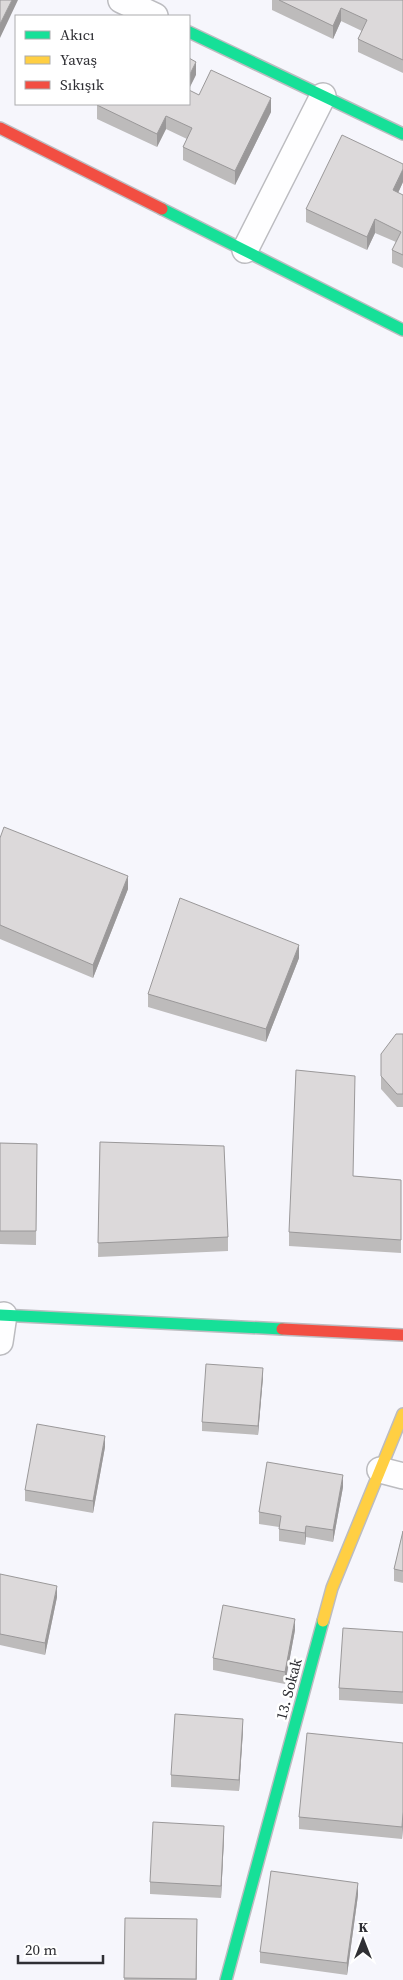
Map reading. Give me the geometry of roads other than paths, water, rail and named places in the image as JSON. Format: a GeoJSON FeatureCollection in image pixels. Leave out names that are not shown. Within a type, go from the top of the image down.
{"type":"FeatureCollection","features":[{"type":"Feature","properties":{"kind":"street"},"geometry":{"type":"LineString","coordinates":[[121,0],[153,15]]}},
{"type":"Feature","properties":{"kind":"street"},"geometry":{"type":"LineString","coordinates":[[190,32],[403,134]]}},
{"type":"Feature","properties":{"kind":"street"},"geometry":{"type":"LineString","coordinates":[[245,250],[323,96]]}},
{"type":"Feature","properties":{"kind":"street"},"geometry":{"type":"LineString","coordinates":[[0,128],[403,330]]}},
{"type":"Feature","properties":{"kind":"street"},"geometry":{"type":"LineString","coordinates":[[0,1342],[2,1315],[403,1336]]}},
{"type":"Feature","properties":{"kind":"street","name":"13. Sokak"},"geometry":{"type":"LineString","coordinates":[[226,1980],[332,1588],[392,1473],[403,1414]]}}]}
